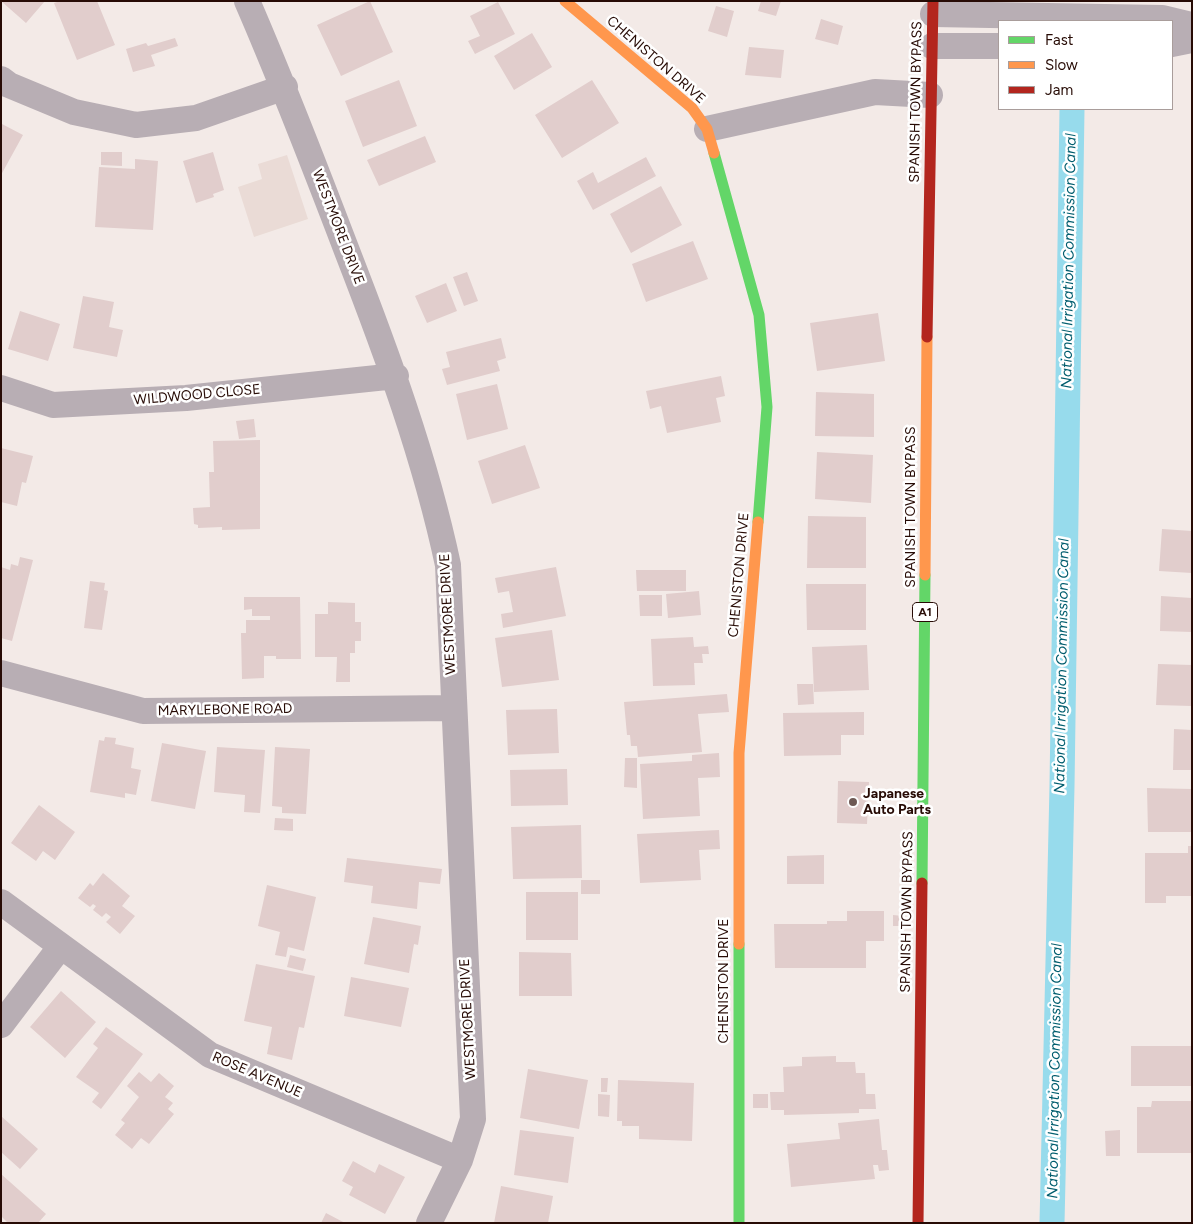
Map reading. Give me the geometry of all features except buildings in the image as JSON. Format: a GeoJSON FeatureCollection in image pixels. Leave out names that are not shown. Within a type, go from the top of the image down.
{"type":"FeatureCollection","features":[{"type":"Feature","properties":{"kind":"street","name":"WESTMORE DRIVE"},"geometry":{"type":"LineString","coordinates":[[247,1],[285,87],[396,376],[439,523],[448,565],[473,1119],[460,1160],[429,1223]]}},
{"type":"Feature","properties":{"kind":"street","name":"CHENISTON DRIVE"},"geometry":{"type":"LineString","coordinates":[[565,1],[692,108],[707,129],[759,315],[767,407],[739,753],[739,1223]]}},
{"type":"Feature","properties":{"kind":"street"},"geometry":{"type":"LineString","coordinates":[[933,8],[1040,15],[1162,18],[1171,20]]}},
{"type":"Feature","properties":{"kind":"street","name":"SPANISH TOWN BYPASS"},"geometry":{"type":"LineString","coordinates":[[918,1223],[930,95],[933,8]]}},
{"type":"Feature","properties":{"kind":"street"},"geometry":{"type":"LineString","coordinates":[[1173,21],[1192,25]]}},
{"type":"Feature","properties":{"kind":"street"},"geometry":{"type":"LineString","coordinates":[[1173,44],[1192,40]]}},
{"type":"Feature","properties":{"kind":"street"},"geometry":{"type":"LineString","coordinates":[[932,46],[998,46]]}},
{"type":"Feature","properties":{"kind":"street"},"geometry":{"type":"LineString","coordinates":[[1,79],[9,85],[74,112],[136,125],[196,118],[285,87]]}},
{"type":"Feature","properties":{"kind":"street"},"geometry":{"type":"LineString","coordinates":[[707,129],[875,92],[930,95]]}},
{"type":"Feature","properties":{"kind":"street","name":"WILDWOOD CLOSE"},"geometry":{"type":"LineString","coordinates":[[1,388],[53,405],[186,398],[396,376]]}},
{"type":"Feature","properties":{"kind":"street","name":"MARYLEBONE ROAD"},"geometry":{"type":"LineString","coordinates":[[1,674],[144,711],[453,708]]}},
{"type":"Feature","properties":{"kind":"street","name":"ROSE AVENUE"},"geometry":{"type":"LineString","coordinates":[[1,902],[210,1055],[460,1160]]}},
{"type":"Feature","properties":{"kind":"street"},"geometry":{"type":"LineString","coordinates":[[1,1024],[61,946]]}},
{"type":"Feature","properties":{"kind":"shaded area"},"geometry":{"type":"Polygon","coordinates":[[[287,155],[308,219],[254,237],[238,187],[262,179],[258,164],[287,155]]]}},
{"type":"Feature","properties":{"kind":"waterway","name":"National Irrigation Commission Canal"},"geometry":{"type":"LineString","coordinates":[[1052,1223],[1062,786],[1072,110]]}},
{"type":"Feature","properties":{"kind":"traffic: fast"},"geometry":{"type":"LineString","coordinates":[[714,153],[759,315],[767,407],[758,522]]}},
{"type":"Feature","properties":{"kind":"traffic: fast"},"geometry":{"type":"LineString","coordinates":[[922,883],[925,575]]}},
{"type":"Feature","properties":{"kind":"traffic: fast"},"geometry":{"type":"LineString","coordinates":[[739,944],[739,1223]]}},
{"type":"Feature","properties":{"kind":"traffic: slow"},"geometry":{"type":"LineString","coordinates":[[565,1],[692,108],[707,129],[714,153]]}},
{"type":"Feature","properties":{"kind":"traffic: slow"},"geometry":{"type":"LineString","coordinates":[[925,575],[927,337]]}},
{"type":"Feature","properties":{"kind":"traffic: slow"},"geometry":{"type":"LineString","coordinates":[[739,944],[739,753],[758,522]]}},
{"type":"Feature","properties":{"kind":"traffic: jam"},"geometry":{"type":"LineString","coordinates":[[927,337],[933,1]]}},
{"type":"Feature","properties":{"kind":"traffic: jam"},"geometry":{"type":"LineString","coordinates":[[918,1223],[922,883]]}},
{"type":"Feature","properties":{"kind":"place","name":"Japanese Auto Parts"},"geometry":{"type":"Point","coordinates":[853,802]}}]}
